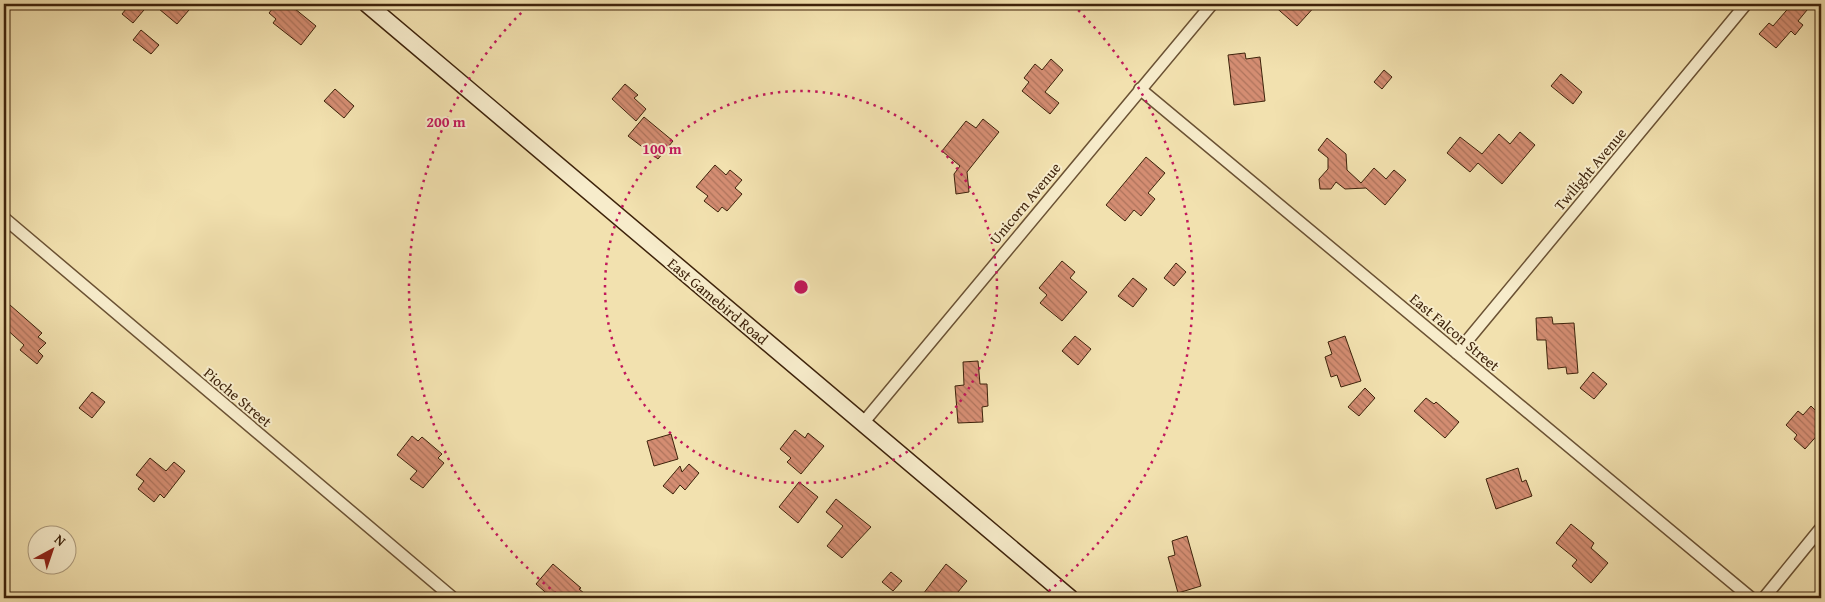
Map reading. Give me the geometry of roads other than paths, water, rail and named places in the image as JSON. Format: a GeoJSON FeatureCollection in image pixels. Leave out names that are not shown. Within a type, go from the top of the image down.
{"type":"FeatureCollection","features":[{"type":"Feature","properties":{"kind":"main road","name":"East Gamebird Road"},"geometry":{"type":"LineString","coordinates":[[367,4],[1070,598]]}},
{"type":"Feature","properties":{"kind":"street","name":"Unicorn Avenue"},"geometry":{"type":"LineString","coordinates":[[863,423],[1140,88],[1212,4]]}},
{"type":"Feature","properties":{"kind":"street","name":"Twilight Avenue"},"geometry":{"type":"LineString","coordinates":[[1457,353],[1746,4]]}},
{"type":"Feature","properties":{"kind":"street","name":"East Falcon Street"},"geometry":{"type":"LineString","coordinates":[[1140,88],[1751,598]]}},
{"type":"Feature","properties":{"kind":"street","name":"Pioche Street"},"geometry":{"type":"LineString","coordinates":[[4,218],[454,598]]}},
{"type":"Feature","properties":{"kind":"street"},"geometry":{"type":"LineString","coordinates":[[1764,598],[1821,528]]}}]}
